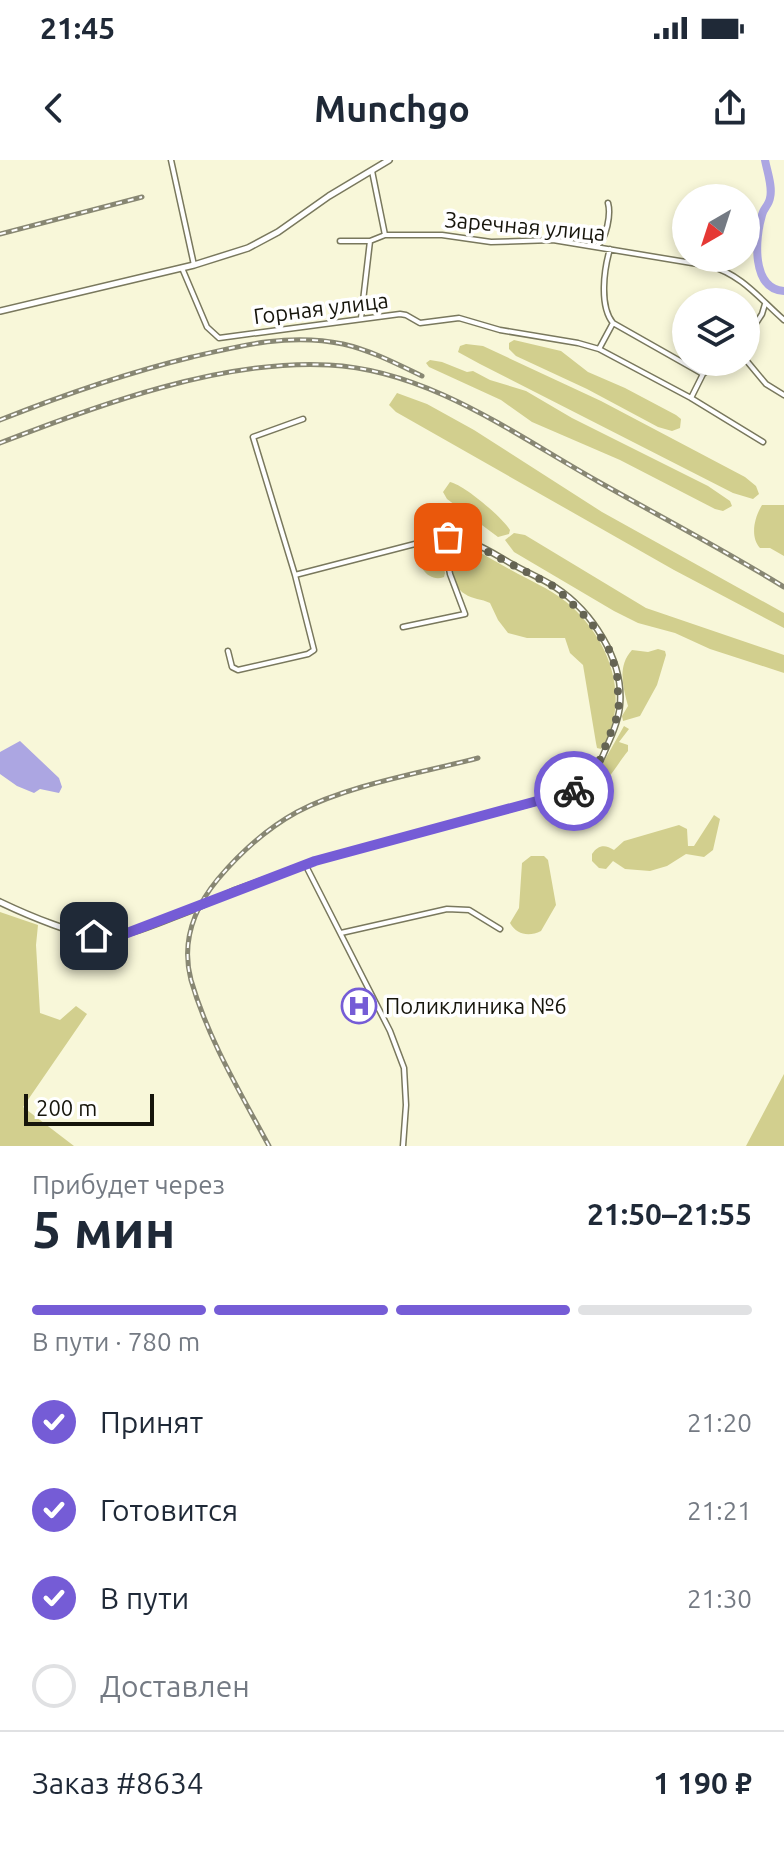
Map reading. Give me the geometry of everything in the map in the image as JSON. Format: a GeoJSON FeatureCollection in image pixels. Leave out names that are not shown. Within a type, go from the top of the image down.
{"type":"FeatureCollection","features":[{"type":"Feature","properties":{"kind":"street"},"geometry":{"type":"LineString","coordinates":[[171,160],[194,265]]}},
{"type":"Feature","properties":{"kind":"street"},"geometry":{"type":"LineString","coordinates":[[0,311],[233,254],[268,239],[389,160]]}},
{"type":"Feature","properties":{"kind":"street"},"geometry":{"type":"LineString","coordinates":[[371,169],[385,235]]}},
{"type":"Feature","properties":{"kind":"street"},"geometry":{"type":"LineString","coordinates":[[597,246],[605,236],[608,203]]}},
{"type":"Feature","properties":{"kind":"street","name":"Заречная улица"},"geometry":{"type":"LineString","coordinates":[[340,241],[370,241],[385,235],[442,235],[491,242],[553,240],[597,246],[724,270],[748,286],[784,320]]}},
{"type":"Feature","properties":{"kind":"street"},"geometry":{"type":"LineString","coordinates":[[361,319],[370,241]]}},
{"type":"Feature","properties":{"kind":"street"},"geometry":{"type":"LineString","coordinates":[[610,249],[605,271],[606,311],[613,323],[672,356]]}},
{"type":"Feature","properties":{"kind":"street","name":"Горная улица"},"geometry":{"type":"LineString","coordinates":[[182,268],[207,327],[215,337],[224,339],[400,314],[420,323],[459,318],[500,330],[599,349],[691,398],[763,442]]}},
{"type":"Feature","properties":{"kind":"street"},"geometry":{"type":"LineString","coordinates":[[760,317],[765,304]]}},
{"type":"Feature","properties":{"kind":"street"},"geometry":{"type":"LineString","coordinates":[[599,349],[613,323]]}},
{"type":"Feature","properties":{"kind":"street"},"geometry":{"type":"LineString","coordinates":[[691,398],[702,376]]}},
{"type":"Feature","properties":{"kind":"street"},"geometry":{"type":"LineString","coordinates":[[759,376],[784,395]]}},
{"type":"Feature","properties":{"kind":"street"},"geometry":{"type":"LineString","coordinates":[[228,651],[233,669],[238,670],[314,650],[253,437],[303,419]]}},
{"type":"Feature","properties":{"kind":"street"},"geometry":{"type":"LineString","coordinates":[[0,902],[24,914],[87,934],[105,938],[122,935],[305,864],[571,793],[592,777],[619,712],[620,695],[614,662],[597,630],[580,609],[555,587],[473,544],[458,538],[443,537],[295,575]]}},
{"type":"Feature","properties":{"kind":"street"},"geometry":{"type":"LineString","coordinates":[[403,627],[465,614],[450,574],[443,537]]}},
{"type":"Feature","properties":{"kind":"street"},"geometry":{"type":"LineString","coordinates":[[305,864],[390,1029],[404,1068],[406,1105],[403,1146]]}},
{"type":"Feature","properties":{"kind":"street"},"geometry":{"type":"LineString","coordinates":[[341,933],[447,909],[469,910],[500,929]]}},
{"type":"Feature","properties":{"kind":"shaded area"},"geometry":{"type":"Polygon","coordinates":[[[514,340],[561,351],[588,372],[676,415],[681,419],[680,428],[672,431],[658,427],[516,356],[509,349],[509,343],[514,340]]]}},
{"type":"Feature","properties":{"kind":"shaded area"},"geometry":{"type":"Polygon","coordinates":[[[460,346],[483,346],[601,401],[745,477],[756,486],[759,494],[753,499],[733,493],[480,364],[458,352],[460,346]]]}},
{"type":"Feature","properties":{"kind":"shaded area"},"geometry":{"type":"Polygon","coordinates":[[[430,360],[467,372],[473,371],[490,380],[526,391],[572,418],[708,486],[730,501],[732,506],[723,511],[715,509],[620,460],[532,422],[501,400],[429,367],[426,363],[430,360]]]}},
{"type":"Feature","properties":{"kind":"shaded area"},"geometry":{"type":"Polygon","coordinates":[[[397,393],[427,404],[474,430],[602,512],[784,613],[784,628],[674,570],[396,412],[389,405],[397,393]]]}},
{"type":"Feature","properties":{"kind":"shaded area"},"geometry":{"type":"Polygon","coordinates":[[[450,482],[491,509],[510,530],[509,534],[498,537],[447,499],[443,492],[450,482]]]}},
{"type":"Feature","properties":{"kind":"shaded area"},"geometry":{"type":"Polygon","coordinates":[[[762,505],[784,505],[784,556],[770,548],[760,548],[757,544],[754,527],[762,505]]]}},
{"type":"Feature","properties":{"kind":"shaded area"},"geometry":{"type":"Polygon","coordinates":[[[514,533],[525,535],[646,608],[784,655],[784,673],[710,649],[675,633],[638,623],[614,611],[514,552],[505,540],[514,533]]]}},
{"type":"Feature","properties":{"kind":"shaded area"},"geometry":{"type":"Polygon","coordinates":[[[438,542],[445,573],[444,577],[434,578],[425,572],[416,553],[421,546],[438,542]]]}},
{"type":"Feature","properties":{"kind":"shaded area"},"geometry":{"type":"Polygon","coordinates":[[[456,542],[559,596],[594,632],[612,669],[615,689],[615,710],[601,749],[597,748],[583,665],[570,653],[565,638],[527,638],[508,633],[490,603],[468,596],[456,585],[451,573],[448,546],[456,542]]]}},
{"type":"Feature","properties":{"kind":"shaded area"},"geometry":{"type":"Polygon","coordinates":[[[658,649],[665,651],[666,655],[657,685],[640,716],[623,721],[622,716],[628,706],[622,677],[627,656],[632,650],[648,652],[658,649]]]}},
{"type":"Feature","properties":{"kind":"shaded area"},"geometry":{"type":"Polygon","coordinates":[[[624,726],[629,729],[619,742],[628,745],[628,751],[608,778],[592,790],[591,784],[624,726]]]}},
{"type":"Feature","properties":{"kind":"shaded area"},"geometry":{"type":"Polygon","coordinates":[[[20,741],[59,778],[62,787],[59,793],[40,789],[34,793],[0,774],[0,752],[20,741]]]}},
{"type":"Feature","properties":{"kind":"shaded area"},"geometry":{"type":"Polygon","coordinates":[[[594,763],[596,767],[578,785],[555,795],[538,795],[539,790],[594,763]]]}},
{"type":"Feature","properties":{"kind":"shaded area"},"geometry":{"type":"Polygon","coordinates":[[[714,815],[720,819],[713,850],[704,857],[686,854],[667,866],[650,871],[625,869],[613,861],[606,869],[599,868],[592,861],[592,854],[599,847],[614,850],[624,841],[679,825],[687,829],[688,846],[694,846],[714,815]]]}},
{"type":"Feature","properties":{"kind":"shaded area"},"geometry":{"type":"Polygon","coordinates":[[[531,856],[544,856],[548,860],[556,905],[541,931],[528,934],[516,930],[510,923],[519,908],[522,863],[531,856]]]}},
{"type":"Feature","properties":{"kind":"shaded area"},"geometry":{"type":"Polygon","coordinates":[[[0,912],[38,925],[36,945],[40,1013],[60,1020],[76,1006],[87,1014],[23,1107],[74,1146],[0,1146],[0,912]]]}},
{"type":"Feature","properties":{"kind":"shaded area"},"geometry":{"type":"Polygon","coordinates":[[[784,1074],[784,1146],[746,1146],[784,1074]]]}},
{"type":"Feature","properties":{"kind":"waterway"},"geometry":{"type":"LineString","coordinates":[[765,160],[771,194],[760,225],[758,261],[766,282],[784,291]]}},
{"type":"Feature","properties":{"kind":"railway"},"geometry":{"type":"LineString","coordinates":[[0,234],[142,197]]}},
{"type":"Feature","properties":{"kind":"railway"},"geometry":{"type":"LineString","coordinates":[[0,420],[143,370],[248,345],[286,340],[343,344],[422,376]]}},
{"type":"Feature","properties":{"kind":"railway"},"geometry":{"type":"LineString","coordinates":[[0,443],[119,400],[204,377],[288,365],[329,365],[366,370],[402,379],[470,408],[784,587]]}},
{"type":"Feature","properties":{"kind":"railway"},"geometry":{"type":"LineString","coordinates":[[269,1146],[216,1044],[191,980],[189,939],[202,902],[244,851],[297,812],[339,794],[385,780],[478,758]]}},
{"type":"Feature","properties":{"kind":"way so far"},"geometry":{"type":"LineString","coordinates":[[448,537],[491,552],[555,587],[590,621],[610,651],[617,674],[619,712],[595,772],[574,791]]}},
{"type":"Feature","properties":{"kind":"place","name":"Поликлиника №6"},"geometry":{"type":"Point","coordinates":[359,1006]}},
{"type":"Feature","properties":{"kind":"route"},"geometry":{"type":"LineString","coordinates":[[94,936],[122,935],[315,861],[574,791]]}}]}
